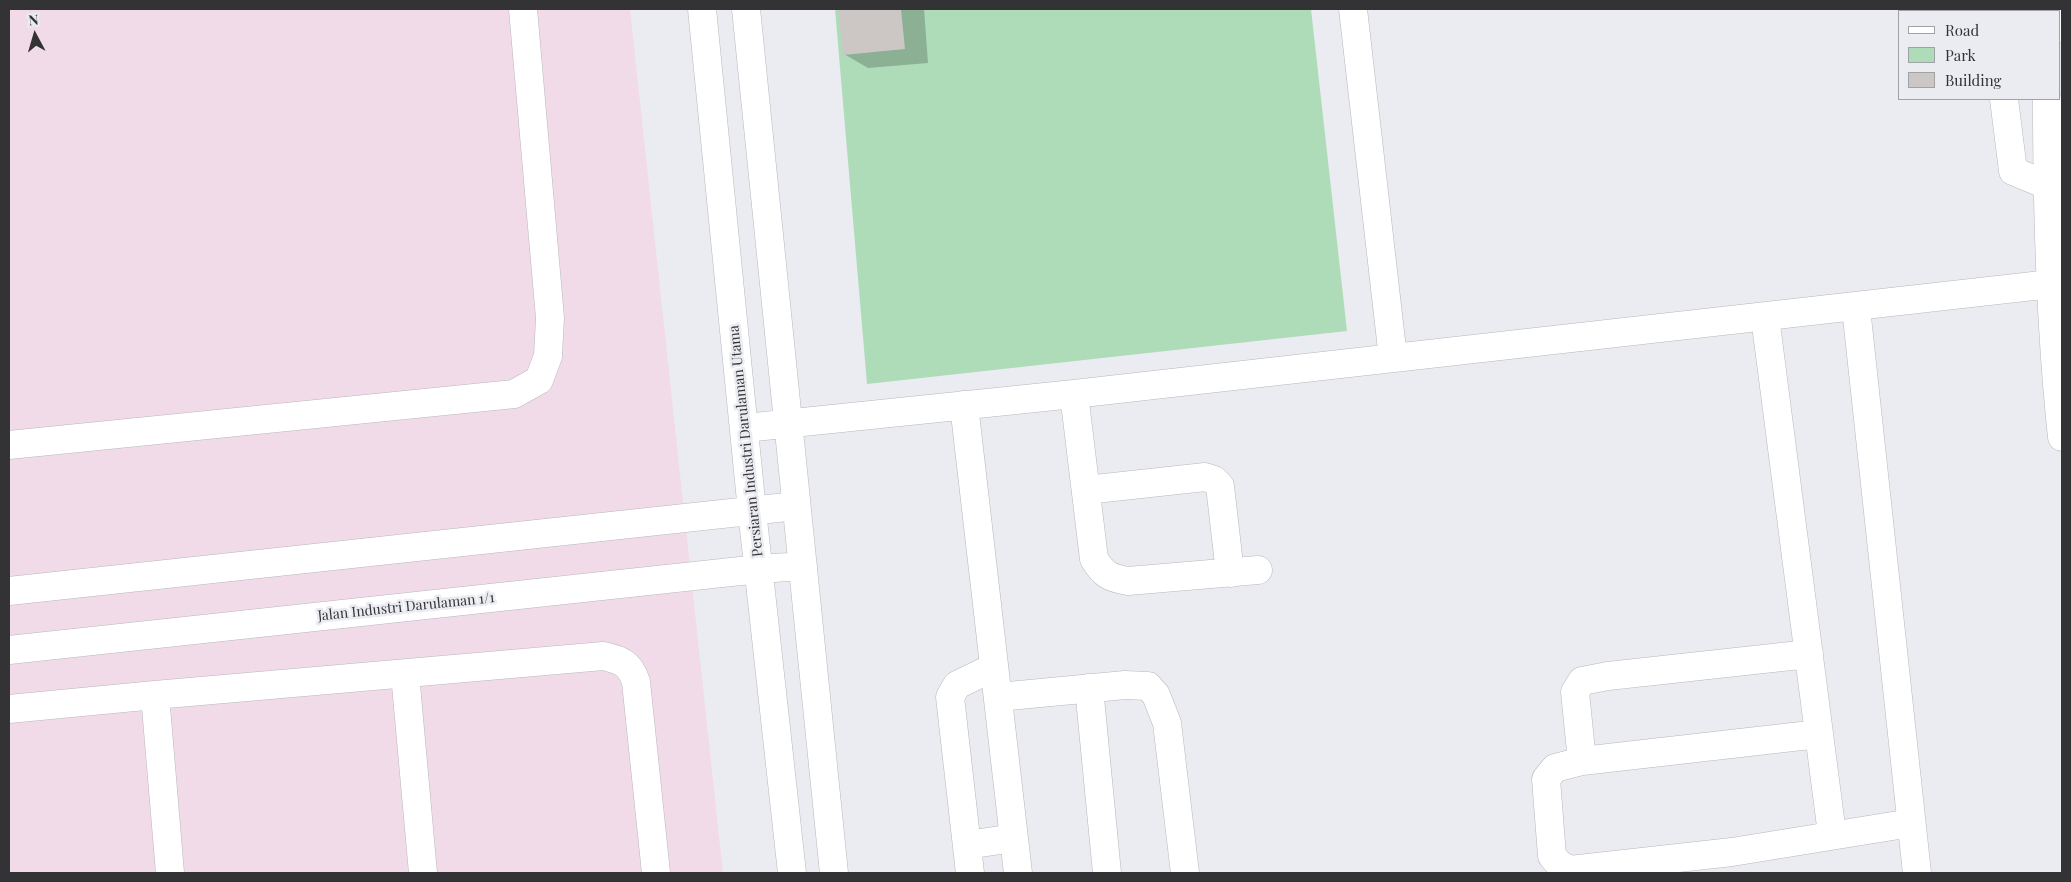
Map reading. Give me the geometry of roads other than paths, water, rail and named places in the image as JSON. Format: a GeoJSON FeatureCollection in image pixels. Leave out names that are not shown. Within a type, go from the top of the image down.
{"type":"FeatureCollection","features":[{"type":"Feature","properties":{"kind":"street"},"geometry":{"type":"LineString","coordinates":[[9,445],[514,394],[539,380],[548,356],[550,318],[523,9]]}},
{"type":"Feature","properties":{"kind":"street","name":"Persiaran Industri Darulaman Utama"},"geometry":{"type":"LineString","coordinates":[[702,9],[752,511],[792,873]]}},
{"type":"Feature","properties":{"kind":"street"},"geometry":{"type":"LineString","coordinates":[[746,9],[834,873]]}},
{"type":"Feature","properties":{"kind":"street"},"geometry":{"type":"LineString","coordinates":[[1353,9],[1393,358]]}},
{"type":"Feature","properties":{"kind":"street"},"geometry":{"type":"LineString","coordinates":[[2004,100],[2013,171],[2047,185]]}},
{"type":"Feature","properties":{"kind":"street"},"geometry":{"type":"LineString","coordinates":[[2047,100],[2047,185],[2051,284],[2062,437]]}},
{"type":"Feature","properties":{"kind":"street"},"geometry":{"type":"LineString","coordinates":[[745,428],[1074,394],[1856,308],[2051,284]]}},
{"type":"Feature","properties":{"kind":"street"},"geometry":{"type":"LineString","coordinates":[[1856,308],[1917,873]]}},
{"type":"Feature","properties":{"kind":"street"},"geometry":{"type":"LineString","coordinates":[[1765,317],[1832,834]]}},
{"type":"Feature","properties":{"kind":"street"},"geometry":{"type":"LineString","coordinates":[[1074,394],[1094,559],[1101,570],[1113,578],[1128,581],[1258,570]]}},
{"type":"Feature","properties":{"kind":"street"},"geometry":{"type":"LineString","coordinates":[[964,405],[1018,873]]}},
{"type":"Feature","properties":{"kind":"street"},"geometry":{"type":"LineString","coordinates":[[1086,490],[1205,477],[1214,480],[1220,486],[1230,573]]}},
{"type":"Feature","properties":{"kind":"street"},"geometry":{"type":"LineString","coordinates":[[9,591],[796,506]]}},
{"type":"Feature","properties":{"kind":"street","name":"Jalan Industri Darulaman 1/1"},"geometry":{"type":"LineString","coordinates":[[9,650],[759,569],[803,566]]}},
{"type":"Feature","properties":{"kind":"street"},"geometry":{"type":"LineString","coordinates":[[1582,761],[1575,692],[1582,681],[1617,675],[1808,654]]}},
{"type":"Feature","properties":{"kind":"street"},"geometry":{"type":"LineString","coordinates":[[9,709],[603,656],[620,659],[632,670],[636,682],[656,873]]}},
{"type":"Feature","properties":{"kind":"street"},"geometry":{"type":"LineString","coordinates":[[970,873],[950,697],[957,685],[994,667]]}},
{"type":"Feature","properties":{"kind":"street"},"geometry":{"type":"LineString","coordinates":[[405,674],[423,873]]}},
{"type":"Feature","properties":{"kind":"street"},"geometry":{"type":"LineString","coordinates":[[998,697],[1089,688],[1148,686],[1156,695],[1167,723],[1185,873]]}},
{"type":"Feature","properties":{"kind":"street"},"geometry":{"type":"LineString","coordinates":[[1089,688],[1106,873]]}},
{"type":"Feature","properties":{"kind":"street"},"geometry":{"type":"LineString","coordinates":[[155,696],[170,873]]}},
{"type":"Feature","properties":{"kind":"street"},"geometry":{"type":"LineString","coordinates":[[1819,734],[1582,761],[1555,768],[1546,778],[1552,856],[1559,864],[1570,870],[1725,862],[1832,834],[1911,823]]}},
{"type":"Feature","properties":{"kind":"street"},"geometry":{"type":"LineString","coordinates":[[967,845],[1014,838]]}}]}
